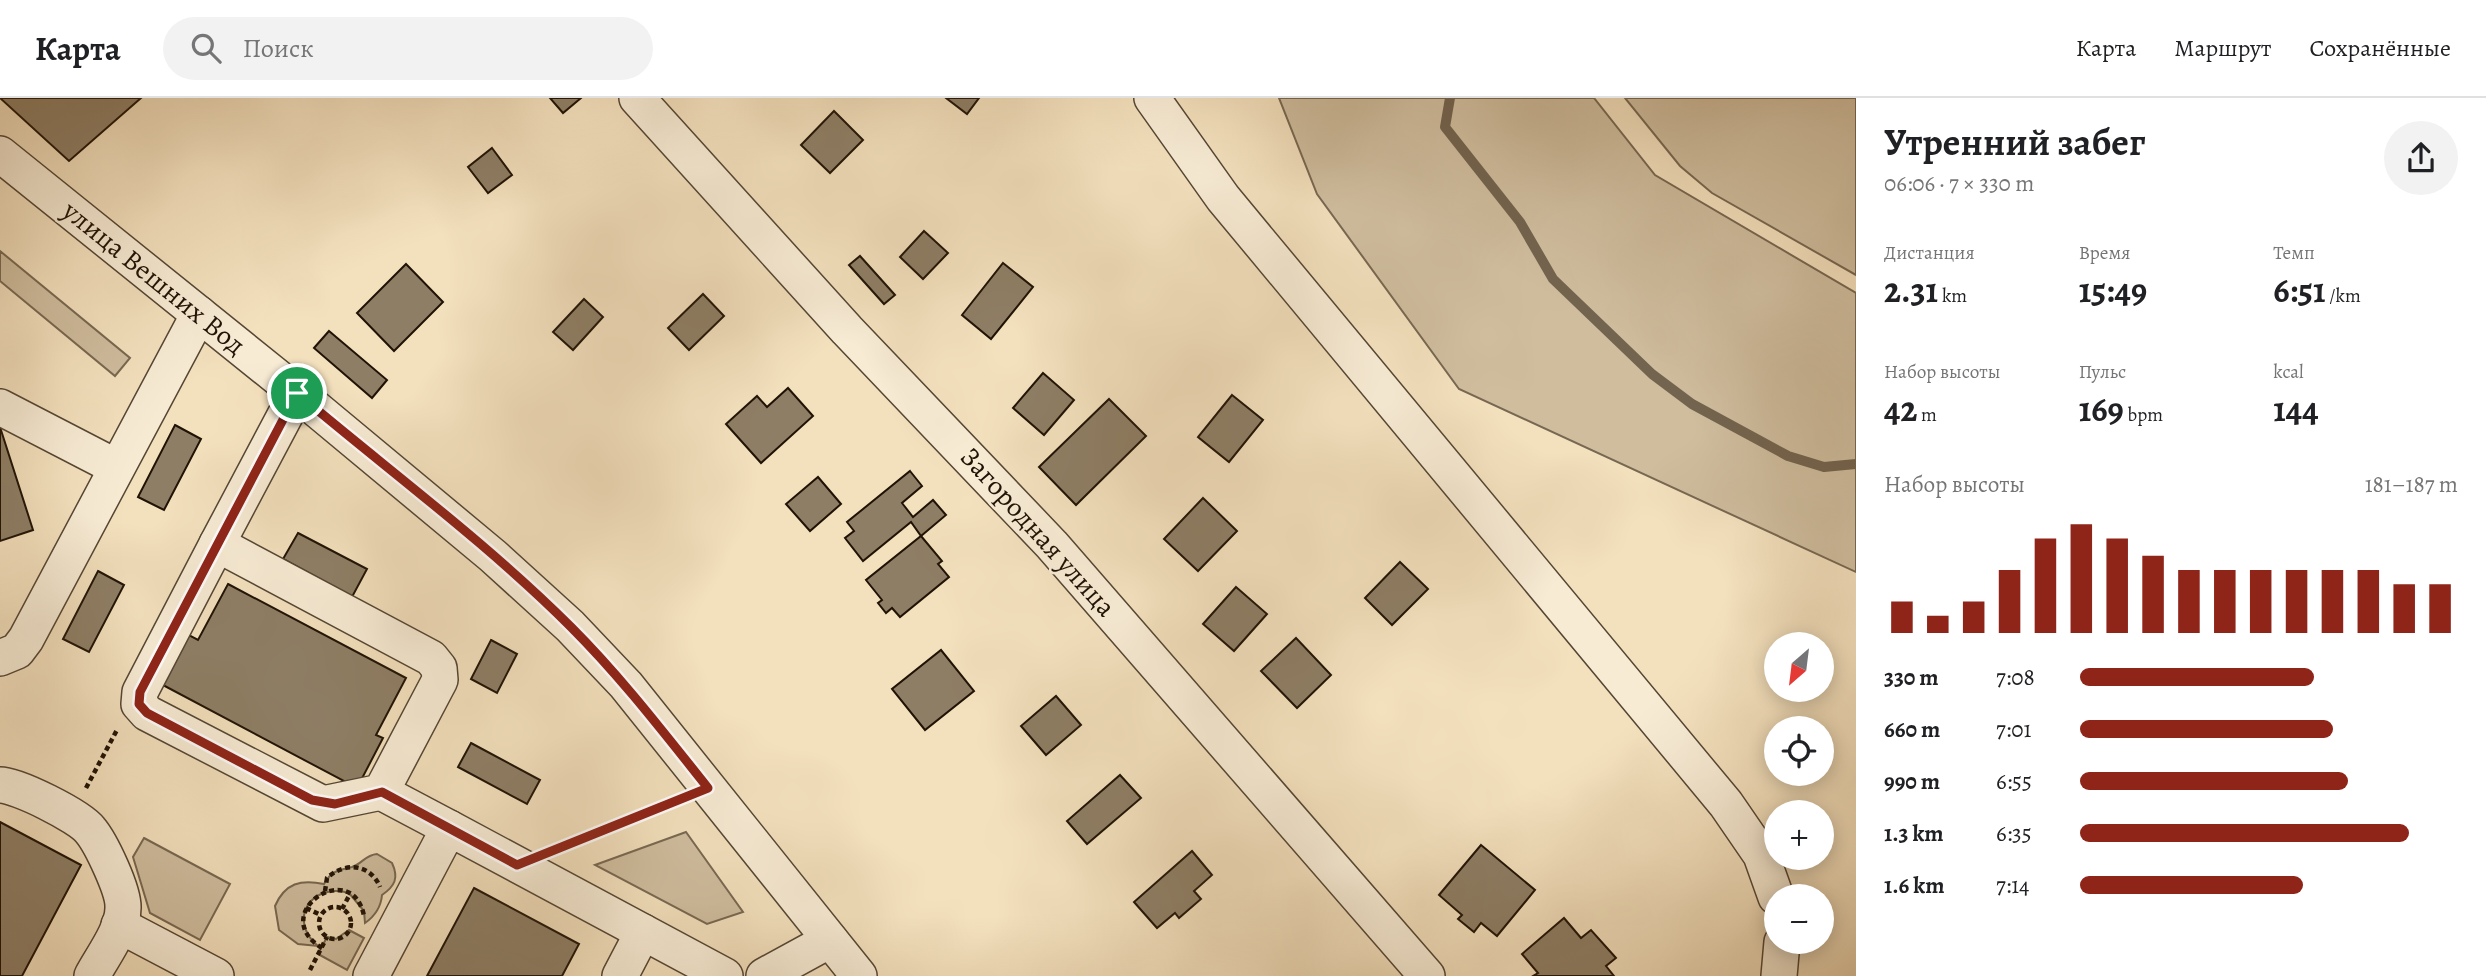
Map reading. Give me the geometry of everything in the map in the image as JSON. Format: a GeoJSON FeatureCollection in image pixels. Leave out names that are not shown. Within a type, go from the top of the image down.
{"type":"FeatureCollection","features":[{"type":"Feature","properties":{"kind":"street","name":"Загородная улица"},"geometry":{"type":"LineString","coordinates":[[637,98],[847,330],[1052,544],[1427,976]]}},
{"type":"Feature","properties":{"kind":"street"},"geometry":{"type":"LineString","coordinates":[[1152,98],[1223,198],[1726,804],[1761,855],[1771,884]]}},
{"type":"Feature","properties":{"kind":"street","name":"улица Вешних Вод"},"geometry":{"type":"LineString","coordinates":[[0,154],[297,393],[493,556],[570,626],[626,685],[859,976]]}},
{"type":"Feature","properties":{"kind":"street"},"geometry":{"type":"LineString","coordinates":[[0,658],[17,651],[26,639],[199,314]]}},
{"type":"Feature","properties":{"kind":"street"},"geometry":{"type":"LineString","coordinates":[[297,393],[140,692],[139,704],[147,713],[323,804],[382,792],[725,976]]}},
{"type":"Feature","properties":{"kind":"street"},"geometry":{"type":"LineString","coordinates":[[0,407],[116,467]]}},
{"type":"Feature","properties":{"kind":"street"},"geometry":{"type":"LineString","coordinates":[[218,544],[431,658],[439,668],[440,680],[382,792]]}},
{"type":"Feature","properties":{"kind":"street"},"geometry":{"type":"LineString","coordinates":[[0,785],[16,788],[89,829],[121,894],[124,909],[119,925],[92,976]]}},
{"type":"Feature","properties":{"kind":"street"},"geometry":{"type":"LineString","coordinates":[[371,976],[449,828]]}},
{"type":"Feature","properties":{"kind":"street"},"geometry":{"type":"LineString","coordinates":[[119,925],[216,976]]}},
{"type":"Feature","properties":{"kind":"street"},"geometry":{"type":"LineString","coordinates":[[620,976],[643,932]]}},
{"type":"Feature","properties":{"kind":"street"},"geometry":{"type":"LineString","coordinates":[[764,976],[830,940]]}},
{"type":"Feature","properties":{"kind":"street"},"geometry":{"type":"LineString","coordinates":[[1779,976],[1781,954]]}},
{"type":"Feature","properties":{"kind":"path"},"geometry":{"type":"LineString","coordinates":[[71,817],[126,712],[139,704]]}},
{"type":"Feature","properties":{"kind":"path"},"geometry":{"type":"LineString","coordinates":[[517,865],[708,788]]}},
{"type":"Feature","properties":{"kind":"path"},"geometry":{"type":"LineString","coordinates":[[325,891],[327,878],[335,871],[355,867],[372,874],[382,895]]}},
{"type":"Feature","properties":{"kind":"path"},"geometry":{"type":"LineString","coordinates":[[322,948],[311,940],[305,929],[306,908],[315,896],[325,891],[337,890],[350,894],[364,911],[365,923],[372,918]]}},
{"type":"Feature","properties":{"kind":"path"},"geometry":{"type":"LineString","coordinates":[[342,909],[350,894]]}},
{"type":"Feature","properties":{"kind":"path"},"geometry":{"type":"LineString","coordinates":[[306,908],[321,915]]}},
{"type":"Feature","properties":{"kind":"path"},"geometry":{"type":"LineString","coordinates":[[326,909],[342,909],[351,922],[349,930],[335,939],[327,937],[321,931],[321,915],[326,909]]}},
{"type":"Feature","properties":{"kind":"path"},"geometry":{"type":"LineString","coordinates":[[310,970],[327,937]]}},
{"type":"Feature","properties":{"kind":"shaded area"},"geometry":{"type":"Polygon","coordinates":[[[1279,98],[1594,98],[1655,175],[1856,293],[1856,572],[1459,389],[1317,194],[1279,98]]]}},
{"type":"Feature","properties":{"kind":"shaded area"},"geometry":{"type":"Polygon","coordinates":[[[1625,98],[1856,98],[1856,275],[1712,193],[1680,166],[1625,98]]]}},
{"type":"Feature","properties":{"kind":"shaded area"},"geometry":{"type":"Polygon","coordinates":[[[0,251],[130,358],[115,376],[0,281],[0,251]]]}},
{"type":"Feature","properties":{"kind":"shaded area"},"geometry":{"type":"Polygon","coordinates":[[[686,832],[743,912],[707,924],[595,865],[686,832]]]}},
{"type":"Feature","properties":{"kind":"shaded area"},"geometry":{"type":"Polygon","coordinates":[[[144,838],[230,884],[200,940],[150,913],[133,857],[144,838]]]}},
{"type":"Feature","properties":{"kind":"shaded area"},"geometry":{"type":"Polygon","coordinates":[[[377,854],[392,863],[395,877],[393,885],[382,895],[377,911],[369,920],[365,923],[364,911],[349,893],[335,891],[314,898],[304,915],[304,925],[318,946],[298,944],[279,930],[275,906],[289,888],[308,882],[324,884],[336,872],[355,866],[377,854]]]}},
{"type":"Feature","properties":{"kind":"shaded area"},"geometry":{"type":"Polygon","coordinates":[[[349,930],[364,938],[347,970],[318,954],[327,937],[336,939],[349,930]]]}},
{"type":"Feature","properties":{"kind":"building"},"geometry":{"type":"Polygon","coordinates":[[[0,98],[141,98],[69,161],[0,98]]]}},
{"type":"Feature","properties":{"kind":"building"},"geometry":{"type":"Polygon","coordinates":[[[550,98],[581,98],[563,113],[550,98]]]}},
{"type":"Feature","properties":{"kind":"building"},"geometry":{"type":"Polygon","coordinates":[[[946,98],[979,98],[967,114],[946,98]]]}},
{"type":"Feature","properties":{"kind":"building"},"geometry":{"type":"Polygon","coordinates":[[[834,111],[863,140],[830,173],[801,145],[834,111]]]}},
{"type":"Feature","properties":{"kind":"building"},"geometry":{"type":"Polygon","coordinates":[[[492,148],[512,175],[488,193],[468,167],[492,148]]]}},
{"type":"Feature","properties":{"kind":"building"},"geometry":{"type":"Polygon","coordinates":[[[924,231],[948,253],[923,279],[900,257],[924,231]]]}},
{"type":"Feature","properties":{"kind":"building"},"geometry":{"type":"Polygon","coordinates":[[[860,256],[895,295],[884,304],[849,265],[860,256]]]}},
{"type":"Feature","properties":{"kind":"building"},"geometry":{"type":"Polygon","coordinates":[[[1003,263],[1033,287],[991,339],[962,315],[1003,263]]]}},
{"type":"Feature","properties":{"kind":"building"},"geometry":{"type":"Polygon","coordinates":[[[406,264],[443,302],[394,351],[357,313],[406,264]]]}},
{"type":"Feature","properties":{"kind":"building"},"geometry":{"type":"Polygon","coordinates":[[[703,294],[724,316],[689,350],[668,328],[703,294]]]}},
{"type":"Feature","properties":{"kind":"building"},"geometry":{"type":"Polygon","coordinates":[[[584,299],[603,317],[573,350],[553,332],[584,299]]]}},
{"type":"Feature","properties":{"kind":"building"},"geometry":{"type":"Polygon","coordinates":[[[329,331],[387,380],[372,398],[314,348],[329,331]]]}},
{"type":"Feature","properties":{"kind":"building"},"geometry":{"type":"Polygon","coordinates":[[[1043,373],[1074,400],[1044,435],[1013,408],[1043,373]]]}},
{"type":"Feature","properties":{"kind":"building"},"geometry":{"type":"Polygon","coordinates":[[[788,388],[813,416],[761,463],[726,424],[757,396],[767,407],[788,388]]]}},
{"type":"Feature","properties":{"kind":"building"},"geometry":{"type":"Polygon","coordinates":[[[1232,395],[1263,420],[1229,462],[1198,437],[1232,395]]]}},
{"type":"Feature","properties":{"kind":"building"},"geometry":{"type":"Polygon","coordinates":[[[1109,399],[1146,436],[1076,505],[1039,467],[1109,399]]]}},
{"type":"Feature","properties":{"kind":"building"},"geometry":{"type":"Polygon","coordinates":[[[175,425],[201,439],[164,510],[138,497],[175,425]]]}},
{"type":"Feature","properties":{"kind":"building"},"geometry":{"type":"Polygon","coordinates":[[[0,427],[33,530],[0,541],[0,427]]]}},
{"type":"Feature","properties":{"kind":"building"},"geometry":{"type":"Polygon","coordinates":[[[910,471],[922,486],[902,503],[913,517],[933,500],[946,515],[921,536],[911,522],[863,561],[845,538],[854,531],[847,522],[910,471]]]}},
{"type":"Feature","properties":{"kind":"building"},"geometry":{"type":"Polygon","coordinates":[[[818,477],[841,504],[810,531],[786,504],[818,477]]]}},
{"type":"Feature","properties":{"kind":"building"},"geometry":{"type":"Polygon","coordinates":[[[1203,498],[1237,531],[1198,571],[1164,539],[1203,498]]]}},
{"type":"Feature","properties":{"kind":"building"},"geometry":{"type":"Polygon","coordinates":[[[298,533],[367,569],[352,597],[283,559],[298,533]]]}},
{"type":"Feature","properties":{"kind":"building"},"geometry":{"type":"Polygon","coordinates":[[[921,536],[942,561],[938,564],[949,577],[900,617],[892,608],[886,613],[878,603],[882,600],[866,580],[921,536]]]}},
{"type":"Feature","properties":{"kind":"building"},"geometry":{"type":"Polygon","coordinates":[[[1400,562],[1428,589],[1392,625],[1365,598],[1400,562]]]}},
{"type":"Feature","properties":{"kind":"building"},"geometry":{"type":"Polygon","coordinates":[[[98,571],[124,585],[89,652],[63,639],[98,571]]]}},
{"type":"Feature","properties":{"kind":"building"},"geometry":{"type":"Polygon","coordinates":[[[228,584],[406,678],[376,735],[383,738],[357,788],[161,684],[187,634],[198,640],[228,584]]]}},
{"type":"Feature","properties":{"kind":"building"},"geometry":{"type":"Polygon","coordinates":[[[1236,587],[1267,614],[1234,651],[1203,624],[1236,587]]]}},
{"type":"Feature","properties":{"kind":"building"},"geometry":{"type":"Polygon","coordinates":[[[1296,638],[1331,675],[1297,708],[1261,671],[1296,638]]]}},
{"type":"Feature","properties":{"kind":"building"},"geometry":{"type":"Polygon","coordinates":[[[491,640],[517,654],[497,693],[471,679],[491,640]]]}},
{"type":"Feature","properties":{"kind":"building"},"geometry":{"type":"Polygon","coordinates":[[[941,650],[974,691],[925,730],[892,689],[941,650]]]}},
{"type":"Feature","properties":{"kind":"building"},"geometry":{"type":"Polygon","coordinates":[[[1056,696],[1081,725],[1046,755],[1021,726],[1056,696]]]}},
{"type":"Feature","properties":{"kind":"building"},"geometry":{"type":"Polygon","coordinates":[[[471,743],[540,780],[527,804],[458,767],[471,743]]]}},
{"type":"Feature","properties":{"kind":"building"},"geometry":{"type":"Polygon","coordinates":[[[1120,775],[1141,798],[1087,844],[1067,821],[1120,775]]]}},
{"type":"Feature","properties":{"kind":"building"},"geometry":{"type":"Polygon","coordinates":[[[0,822],[81,865],[22,976],[0,976],[0,822]]]}},
{"type":"Feature","properties":{"kind":"building"},"geometry":{"type":"Polygon","coordinates":[[[1481,845],[1535,890],[1497,936],[1481,923],[1474,932],[1458,919],[1462,915],[1439,895],[1481,845]]]}},
{"type":"Feature","properties":{"kind":"building"},"geometry":{"type":"Polygon","coordinates":[[[1192,851],[1212,875],[1194,891],[1201,899],[1179,918],[1175,913],[1157,928],[1134,902],[1192,851]]]}},
{"type":"Feature","properties":{"kind":"building"},"geometry":{"type":"Polygon","coordinates":[[[474,888],[579,944],[562,976],[427,976],[474,888]]]}},
{"type":"Feature","properties":{"kind":"building"},"geometry":{"type":"Polygon","coordinates":[[[1564,918],[1581,938],[1591,930],[1616,958],[1606,966],[1614,976],[1533,976],[1538,973],[1522,954],[1564,918]]]}},
{"type":"Feature","properties":{"kind":"waterway"},"geometry":{"type":"LineString","coordinates":[[1450,98],[1445,127],[1520,222],[1553,279],[1652,374],[1692,404],[1788,456],[1824,467],[1856,464]]}},
{"type":"Feature","properties":{"kind":"route"},"geometry":{"type":"LineString","coordinates":[[297,393],[493,556],[570,626],[626,685],[708,788],[517,865],[382,792],[335,804],[312,800],[147,713],[139,704],[140,692],[297,393]]}}]}
